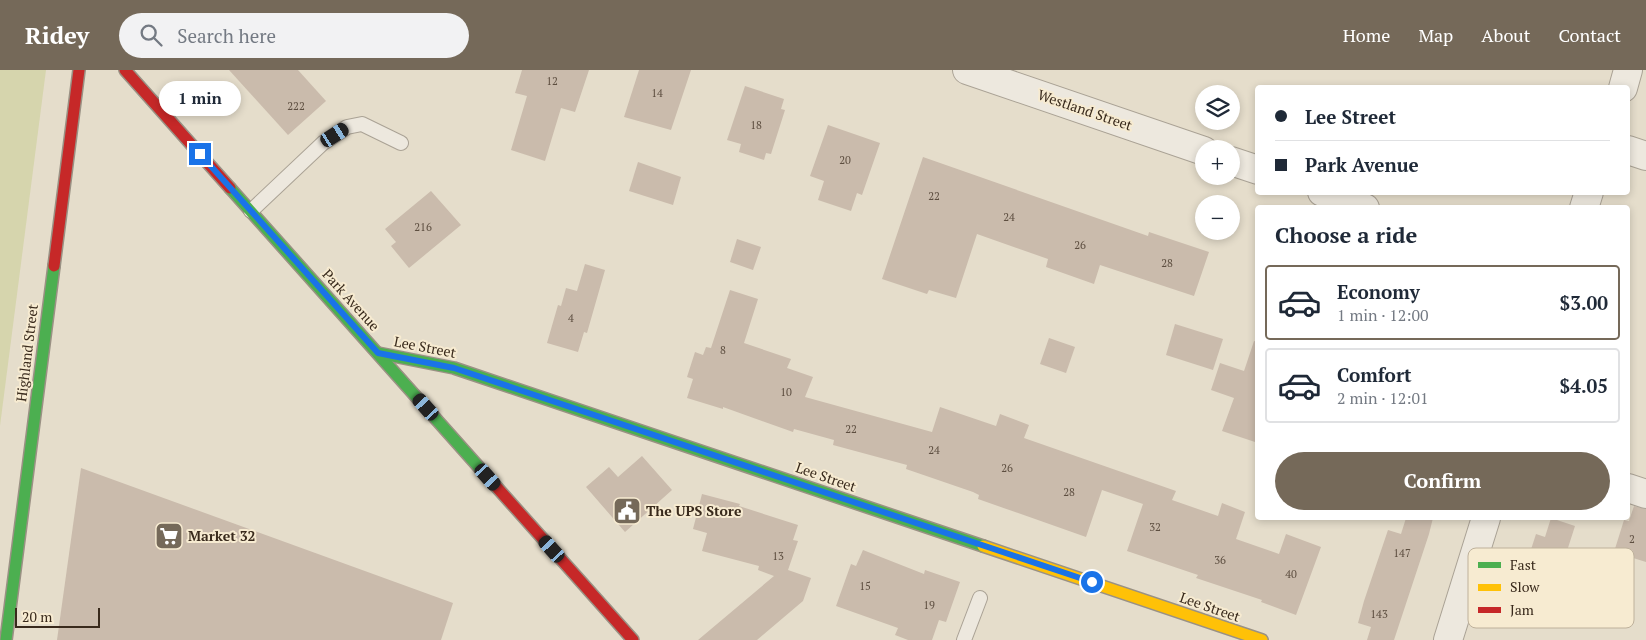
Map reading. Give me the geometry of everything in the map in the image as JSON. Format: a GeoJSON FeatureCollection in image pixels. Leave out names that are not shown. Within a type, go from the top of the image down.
{"type":"FeatureCollection","features":[{"type":"Feature","properties":{"kind":"main road","name":"Highland Street"},"geometry":{"type":"LineString","coordinates":[[4,638],[80,70]]}},
{"type":"Feature","properties":{"kind":"main road","name":"Park Avenue"},"geometry":{"type":"LineString","coordinates":[[126,70],[632,640]]}},
{"type":"Feature","properties":{"kind":"main road","name":"Lee Street"},"geometry":{"type":"LineString","coordinates":[[378,353],[454,368],[1262,640]]}},
{"type":"Feature","properties":{"kind":"street","name":"Westland Street"},"geometry":{"type":"LineString","coordinates":[[967,70],[1195,148]]}},
{"type":"Feature","properties":{"kind":"street"},"geometry":{"type":"LineString","coordinates":[[1624,85],[1628,70]]}},
{"type":"Feature","properties":{"kind":"street"},"geometry":{"type":"LineString","coordinates":[[1630,151],[1646,156]]}},
{"type":"Feature","properties":{"kind":"street"},"geometry":{"type":"LineString","coordinates":[[1240,164],[1255,169]]}},
{"type":"Feature","properties":{"kind":"street"},"geometry":{"type":"LineString","coordinates":[[1330,195],[1357,205]]}},
{"type":"Feature","properties":{"kind":"street"},"geometry":{"type":"LineString","coordinates":[[1630,489],[1646,494]]}},
{"type":"Feature","properties":{"kind":"street"},"geometry":{"type":"LineString","coordinates":[[1477,548],[1485,520]]}},
{"type":"Feature","properties":{"kind":"street"},"geometry":{"type":"LineString","coordinates":[[1448,640],[1468,576]]}},
{"type":"Feature","properties":{"kind":"lane"},"geometry":{"type":"LineString","coordinates":[[251,210],[323,143],[347,127],[362,124],[401,143]]}},
{"type":"Feature","properties":{"kind":"lane"},"geometry":{"type":"LineString","coordinates":[[964,640],[980,598]]}},
{"type":"Feature","properties":{"kind":"green space"},"geometry":{"type":"Polygon","coordinates":[[[0,70],[46,70],[0,426],[0,70]]]}},
{"type":"Feature","properties":{"kind":"building"},"geometry":{"type":"Polygon","coordinates":[[[229,70],[298,70],[326,101],[288,135],[229,70]]]}},
{"type":"Feature","properties":{"kind":"building"},"geometry":{"type":"Polygon","coordinates":[[[522,70],[589,70],[575,112],[561,108],[545,161],[511,150],[527,96],[515,93],[522,70]]]}},
{"type":"Feature","properties":{"kind":"building"},"geometry":{"type":"Polygon","coordinates":[[[639,70],[691,70],[671,130],[624,117],[639,70]]]}},
{"type":"Feature","properties":{"kind":"building"},"geometry":{"type":"Polygon","coordinates":[[[745,86],[784,99],[781,109],[785,110],[771,154],[766,153],[764,160],[739,152],[741,144],[727,140],[745,86]]]}},
{"type":"Feature","properties":{"kind":"building"},"geometry":{"type":"Polygon","coordinates":[[[828,125],[880,143],[862,195],[857,193],[851,211],[818,200],[824,181],[810,176],[828,125]]]}},
{"type":"Feature","properties":{"kind":"building"},"geometry":{"type":"Polygon","coordinates":[[[923,157],[1148,236],[1149,232],[1209,252],[1194,296],[1100,265],[1094,284],[1046,267],[1048,259],[977,234],[956,298],[929,290],[927,294],[882,279],[923,157]]]}},
{"type":"Feature","properties":{"kind":"building"},"geometry":{"type":"Polygon","coordinates":[[[638,162],[681,177],[673,205],[629,191],[638,162]]]}},
{"type":"Feature","properties":{"kind":"building"},"geometry":{"type":"Polygon","coordinates":[[[431,191],[461,225],[409,268],[391,246],[396,242],[385,229],[431,191]]]}},
{"type":"Feature","properties":{"kind":"building"},"geometry":{"type":"Polygon","coordinates":[[[737,239],[761,247],[753,270],[730,262],[737,239]]]}},
{"type":"Feature","properties":{"kind":"building"},"geometry":{"type":"Polygon","coordinates":[[[585,264],[605,270],[587,333],[584,332],[578,352],[547,343],[558,305],[561,306],[566,288],[577,291],[585,264]]]}},
{"type":"Feature","properties":{"kind":"building"},"geometry":{"type":"Polygon","coordinates":[[[730,290],[758,299],[744,343],[791,359],[787,368],[813,377],[805,397],[932,432],[940,407],[996,426],[1000,414],[1029,425],[1024,438],[1176,491],[1172,500],[1218,516],[1222,503],[1245,512],[1236,539],[1279,554],[1286,534],[1321,547],[1296,615],[1261,602],[1262,600],[1196,578],[1198,575],[1127,551],[1143,504],[1102,490],[1086,537],[978,499],[979,495],[973,492],[906,469],[907,465],[833,445],[834,440],[794,429],[793,432],[723,407],[723,409],[687,398],[693,379],[687,377],[695,352],[703,355],[706,347],[711,348],[730,290]]]}},
{"type":"Feature","properties":{"kind":"building"},"geometry":{"type":"Polygon","coordinates":[[[1175,324],[1223,339],[1213,370],[1166,355],[1175,324]]]}},
{"type":"Feature","properties":{"kind":"building"},"geometry":{"type":"Polygon","coordinates":[[[1049,338],[1075,347],[1066,373],[1040,364],[1049,338]]]}},
{"type":"Feature","properties":{"kind":"building"},"geometry":{"type":"Polygon","coordinates":[[[1255,341],[1255,442],[1222,431],[1234,398],[1211,390],[1220,363],[1244,371],[1255,341]]]}},
{"type":"Feature","properties":{"kind":"building","name":"The UPS Store"},"geometry":{"type":"Polygon","coordinates":[[[642,456],[672,490],[625,532],[586,487],[609,467],[618,477],[642,456]]]}},
{"type":"Feature","properties":{"kind":"building","name":"Market 32"},"geometry":{"type":"Polygon","coordinates":[[[81,468],[453,603],[441,640],[57,640],[81,468]]]}},
{"type":"Feature","properties":{"kind":"building"},"geometry":{"type":"Polygon","coordinates":[[[702,494],[740,504],[739,506],[798,525],[793,540],[798,541],[788,570],[811,578],[803,601],[757,640],[698,640],[774,576],[758,570],[759,566],[702,551],[707,533],[693,529],[702,494]]]}},
{"type":"Feature","properties":{"kind":"building"},"geometry":{"type":"Polygon","coordinates":[[[1634,506],[1646,509],[1646,562],[1634,558],[1634,548],[1615,548],[1624,520],[1629,521],[1634,506]]]}},
{"type":"Feature","properties":{"kind":"building"},"geometry":{"type":"Polygon","coordinates":[[[1405,520],[1432,520],[1394,640],[1367,640],[1371,627],[1358,623],[1364,601],[1388,530],[1401,534],[1405,520]]]}},
{"type":"Feature","properties":{"kind":"building"},"geometry":{"type":"Polygon","coordinates":[[[1550,520],[1557,520],[1575,526],[1568,548],[1531,548],[1536,534],[1545,537],[1550,520]]]}},
{"type":"Feature","properties":{"kind":"building"},"geometry":{"type":"Polygon","coordinates":[[[863,550],[924,574],[925,570],[960,582],[946,622],[939,620],[932,640],[908,640],[895,635],[898,628],[836,606],[851,564],[856,566],[863,550]]]}},
{"type":"Feature","properties":{"kind":"traffic: fast"},"geometry":{"type":"LineString","coordinates":[[230,188],[493,483]]}},
{"type":"Feature","properties":{"kind":"traffic: fast"},"geometry":{"type":"LineString","coordinates":[[6,640],[54,266]]}},
{"type":"Feature","properties":{"kind":"traffic: fast"},"geometry":{"type":"LineString","coordinates":[[378,353],[454,368],[983,546]]}},
{"type":"Feature","properties":{"kind":"traffic: slow"},"geometry":{"type":"LineString","coordinates":[[983,546],[1262,640]]}},
{"type":"Feature","properties":{"kind":"traffic: jam"},"geometry":{"type":"LineString","coordinates":[[54,266],[79,70]]}},
{"type":"Feature","properties":{"kind":"traffic: jam"},"geometry":{"type":"LineString","coordinates":[[125,70],[230,188]]}},
{"type":"Feature","properties":{"kind":"traffic: jam"},"geometry":{"type":"LineString","coordinates":[[493,483],[633,640]]}},
{"type":"Feature","properties":{"kind":"place","name":"The UPS Store"},"geometry":{"type":"Point","coordinates":[627,511]}},
{"type":"Feature","properties":{"kind":"place","name":"Market 32"},"geometry":{"type":"Point","coordinates":[169,536]}},
{"type":"Feature","properties":{"kind":"route"},"geometry":{"type":"LineString","coordinates":[[200,154],[378,353],[454,368],[1092,582]]}}]}
